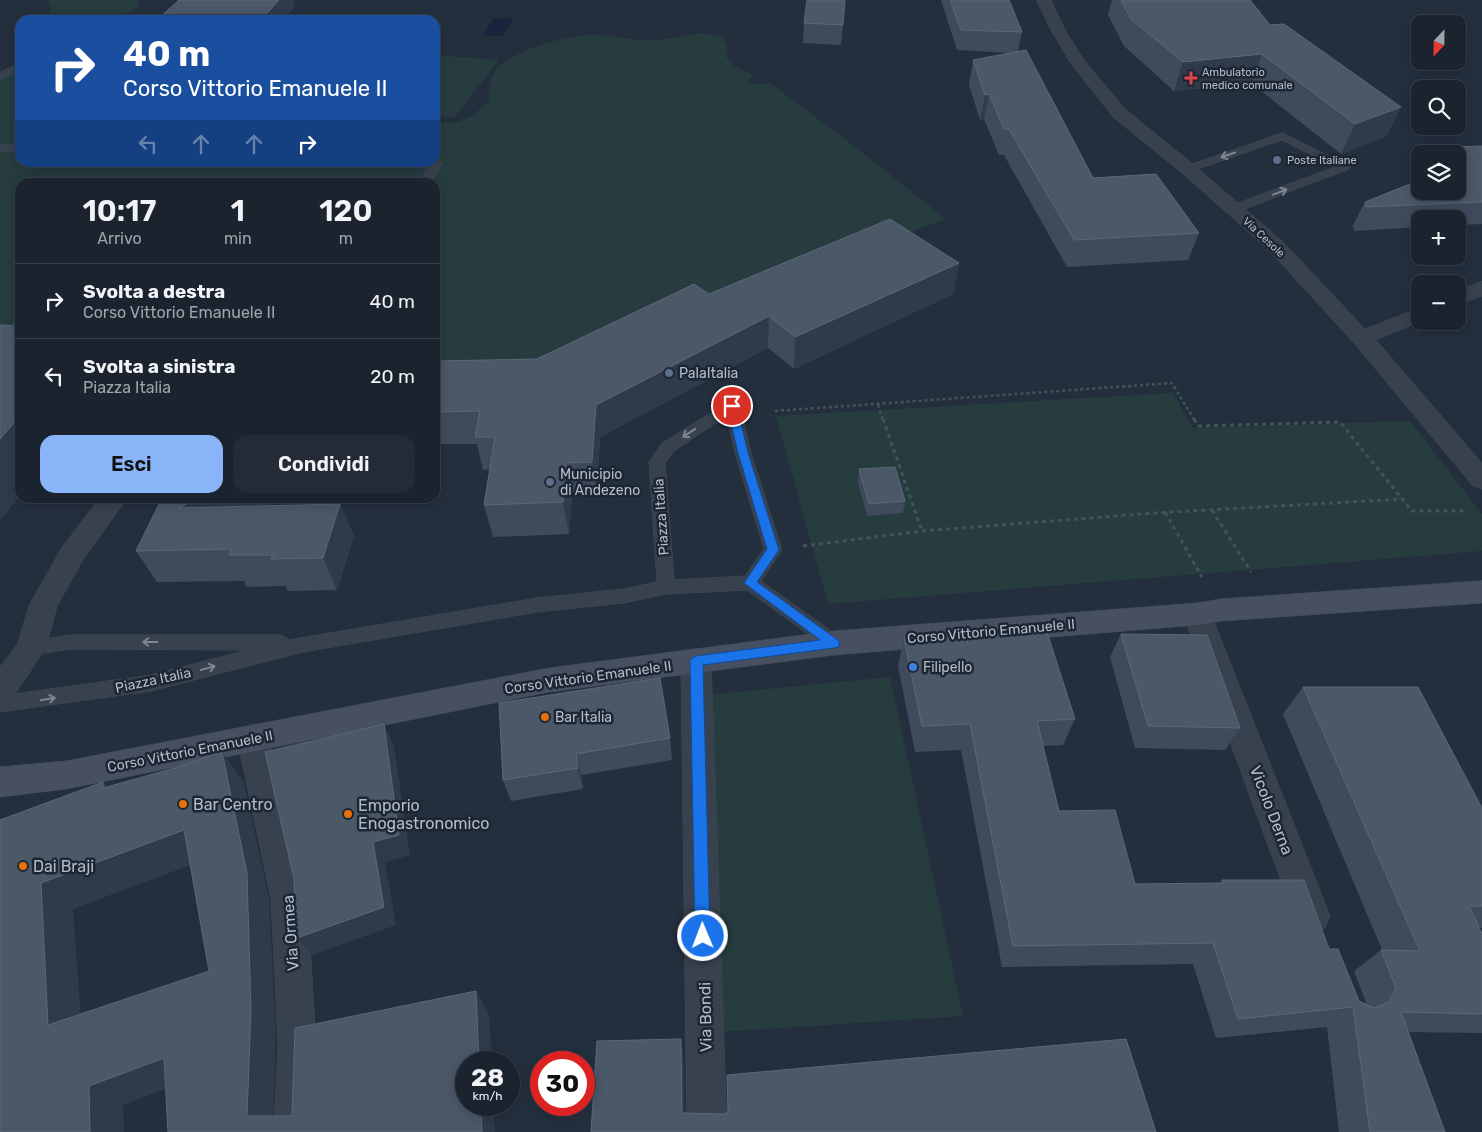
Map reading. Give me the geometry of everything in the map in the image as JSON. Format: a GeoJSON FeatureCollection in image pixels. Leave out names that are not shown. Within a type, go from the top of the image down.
{"type":"FeatureCollection","features":[{"type":"Feature","properties":{"kind":"main road","name":"Corso Vittorio Emanuele II"},"geometry":{"type":"LineString","coordinates":[[0,782],[66,775],[549,680],[696,661],[834,644],[1272,606],[1482,592]]}},
{"type":"Feature","properties":{"kind":"street","name":"Via Cesole"},"geometry":{"type":"LineString","coordinates":[[1044,0],[1058,30],[1078,62],[1118,113],[1188,169],[1276,246],[1362,338],[1482,480]]}},
{"type":"Feature","properties":{"kind":"street"},"geometry":{"type":"LineString","coordinates":[[1466,295],[1482,288]]}},
{"type":"Feature","properties":{"kind":"street"},"geometry":{"type":"LineString","coordinates":[[1362,338],[1411,318]]}},
{"type":"Feature","properties":{"kind":"street"},"geometry":{"type":"LineString","coordinates":[[0,691],[31,646],[43,606],[71,556],[110,503]]}},
{"type":"Feature","properties":{"kind":"street","name":"Vicolo Derna"},"geometry":{"type":"LineString","coordinates":[[1209,612],[1323,943]]}},
{"type":"Feature","properties":{"kind":"street","name":"Via Bondi"},"geometry":{"type":"LineString","coordinates":[[696,661],[707,1132]]}},
{"type":"Feature","properties":{"kind":"street","name":"Via Ormea"},"geometry":{"type":"LineString","coordinates":[[254,738],[289,899],[297,1042],[294,1132]]}},
{"type":"Feature","properties":{"kind":"lane"},"geometry":{"type":"LineString","coordinates":[[0,76],[15,68]]}},
{"type":"Feature","properties":{"kind":"lane"},"geometry":{"type":"LineString","coordinates":[[1188,169],[1283,136],[1345,167],[1234,209]]}},
{"type":"Feature","properties":{"kind":"lane"},"geometry":{"type":"LineString","coordinates":[[0,148],[15,148]]}},
{"type":"Feature","properties":{"kind":"lane","name":"Piazza Italia"},"geometry":{"type":"LineString","coordinates":[[666,587],[657,462],[668,447],[732,406],[743,453],[773,550]]}},
{"type":"Feature","properties":{"kind":"lane"},"geometry":{"type":"LineString","coordinates":[[773,550],[750,583],[834,644]]}},
{"type":"Feature","properties":{"kind":"lane","name":"Piazza Italia"},"geometry":{"type":"LineString","coordinates":[[0,704],[151,683],[303,644],[537,605],[624,596],[666,587],[750,583]]}},
{"type":"Feature","properties":{"kind":"lane","name":"Piazza Italia"},"geometry":{"type":"LineString","coordinates":[[31,646],[71,642],[303,644]]}},
{"type":"Feature","properties":{"kind":"path"},"geometry":{"type":"LineString","coordinates":[[774,411],[1172,383],[1198,426],[1340,422],[1412,510],[1473,511]]}},
{"type":"Feature","properties":{"kind":"path"},"geometry":{"type":"LineString","coordinates":[[878,405],[922,531]]}},
{"type":"Feature","properties":{"kind":"path"},"geometry":{"type":"LineString","coordinates":[[773,550],[922,531],[1165,512],[1403,499]]}},
{"type":"Feature","properties":{"kind":"path"},"geometry":{"type":"LineString","coordinates":[[1211,509],[1272,606]]}},
{"type":"Feature","properties":{"kind":"path"},"geometry":{"type":"LineString","coordinates":[[1165,512],[1209,612]]}},
{"type":"Feature","properties":{"kind":"green space"},"geometry":{"type":"Polygon","coordinates":[[[48,0],[138,0],[140,6],[125,15],[52,15],[48,0]]]}},
{"type":"Feature","properties":{"kind":"green space"},"geometry":{"type":"Polygon","coordinates":[[[702,33],[723,37],[727,47],[726,57],[736,67],[752,75],[747,85],[770,83],[858,149],[946,219],[729,298],[440,392],[440,178],[15,178],[15,366],[0,364],[0,76],[15,74],[15,167],[440,167],[440,123],[452,123],[465,119],[489,101],[490,84],[493,75],[500,66],[512,58],[558,40],[588,35],[652,40],[702,33]]]}},
{"type":"Feature","properties":{"kind":"green space"},"geometry":{"type":"Polygon","coordinates":[[[440,55],[499,60],[454,118],[440,117],[440,55]]]}},
{"type":"Feature","properties":{"kind":"green space"},"geometry":{"type":"Polygon","coordinates":[[[1173,393],[1193,428],[1410,421],[1482,514],[1482,551],[828,604],[776,416],[1173,393]]]}},
{"type":"Feature","properties":{"kind":"green space"},"geometry":{"type":"Polygon","coordinates":[[[890,677],[963,1016],[719,1032],[707,695],[890,677]]]}},
{"type":"Feature","properties":{"kind":"water"},"geometry":{"type":"Polygon","coordinates":[[[493,18],[514,18],[503,36],[483,36],[493,18]]]}},
{"type":"Feature","properties":{"kind":"building"},"geometry":{"type":"Polygon","coordinates":[[[179,0],[279,0],[266,15],[162,15],[179,0]]]}},
{"type":"Feature","properties":{"kind":"building"},"geometry":{"type":"Polygon","coordinates":[[[807,0],[845,0],[843,25],[804,23],[807,0]]]}},
{"type":"Feature","properties":{"kind":"building"},"geometry":{"type":"Polygon","coordinates":[[[950,0],[1009,0],[1022,32],[961,30],[950,0]]]}},
{"type":"Feature","properties":{"kind":"building"},"geometry":{"type":"Polygon","coordinates":[[[1121,0],[1250,0],[1270,25],[1284,24],[1401,107],[1355,124],[1262,54],[1183,62],[1131,19],[1121,0]]]}},
{"type":"Feature","properties":{"kind":"building"},"geometry":{"type":"Polygon","coordinates":[[[1026,50],[1093,178],[1156,174],[1199,233],[1074,240],[1009,129],[1004,129],[989,94],[985,95],[973,60],[1026,50]]]}},
{"type":"Feature","properties":{"kind":"building"},"geometry":{"type":"Polygon","coordinates":[[[1482,146],[1482,202],[1366,207],[1365,202],[1411,184],[1411,200],[1466,200],[1466,147],[1482,146]]]}},
{"type":"Feature","properties":{"kind":"building"},"geometry":{"type":"Polygon","coordinates":[[[890,219],[959,263],[795,337],[769,316],[596,405],[592,462],[566,463],[563,502],[484,505],[495,437],[475,437],[480,411],[440,412],[440,361],[537,359],[694,284],[709,294],[890,219]]]}},
{"type":"Feature","properties":{"kind":"building"},"geometry":{"type":"Polygon","coordinates":[[[0,325],[15,326],[15,422],[0,439],[0,325]]]}},
{"type":"Feature","properties":{"kind":"building"},"geometry":{"type":"Polygon","coordinates":[[[895,467],[905,501],[869,504],[859,469],[895,467]]]}},
{"type":"Feature","properties":{"kind":"building"},"geometry":{"type":"Polygon","coordinates":[[[160,503],[188,503],[178,508],[340,504],[323,558],[271,559],[273,555],[229,555],[231,549],[136,551],[160,503]]]}},
{"type":"Feature","properties":{"kind":"building"},"geometry":{"type":"Polygon","coordinates":[[[1047,632],[1075,719],[1037,721],[1059,811],[1115,810],[1135,884],[1223,883],[1222,880],[1304,880],[1329,949],[1338,949],[1359,1001],[1374,1008],[1389,1002],[1396,988],[1381,950],[1420,951],[1303,687],[1418,687],[1482,808],[1482,906],[1469,906],[1482,934],[1482,1014],[1401,1012],[1445,1132],[1370,1132],[1353,1007],[1238,1019],[1213,943],[1013,946],[970,724],[922,726],[904,638],[1047,632]]]}},
{"type":"Feature","properties":{"kind":"building"},"geometry":{"type":"Polygon","coordinates":[[[1121,634],[1207,635],[1240,728],[1148,726],[1121,634]]]}},
{"type":"Feature","properties":{"kind":"building"},"geometry":{"type":"Polygon","coordinates":[[[660,678],[670,738],[576,754],[578,768],[503,780],[499,703],[660,678]]]}},
{"type":"Feature","properties":{"kind":"building"},"geometry":{"type":"Polygon","coordinates":[[[384,724],[399,835],[373,842],[384,907],[297,938],[294,879],[265,752],[384,724]]]}},
{"type":"Feature","properties":{"kind":"building"},"geometry":{"type":"Polygon","coordinates":[[[222,752],[247,873],[251,1011],[247,1116],[292,1116],[295,1028],[476,991],[479,1051],[455,1051],[455,1116],[481,1116],[482,1132],[168,1132],[164,1058],[89,1086],[90,1132],[0,1132],[0,820],[103,782],[103,788],[175,768],[222,752]],[[184,830],[41,883],[48,1025],[209,971],[184,830]]]}},
{"type":"Feature","properties":{"kind":"building"},"geometry":{"type":"Polygon","coordinates":[[[681,1039],[682,1113],[726,1114],[728,1111],[727,1075],[1126,1039],[1156,1132],[591,1132],[592,1116],[595,1116],[597,1041],[681,1039]]]}},
{"type":"Feature","properties":{"kind":"place","name":"Ambulatorio medico comunale"},"geometry":{"type":"Point","coordinates":[1191,78]}},
{"type":"Feature","properties":{"kind":"place","name":"Poste Italiane"},"geometry":{"type":"Point","coordinates":[1277,160]}},
{"type":"Feature","properties":{"kind":"place","name":"PalaItalia"},"geometry":{"type":"Point","coordinates":[669,373]}},
{"type":"Feature","properties":{"kind":"place","name":"Municipio di Andezeno"},"geometry":{"type":"Point","coordinates":[550,482]}},
{"type":"Feature","properties":{"kind":"place","name":"Filipello"},"geometry":{"type":"Point","coordinates":[913,667]}},
{"type":"Feature","properties":{"kind":"place","name":"Bar Italia"},"geometry":{"type":"Point","coordinates":[545,717]}},
{"type":"Feature","properties":{"kind":"place","name":"Bar Centro"},"geometry":{"type":"Point","coordinates":[183,804]}},
{"type":"Feature","properties":{"kind":"place","name":"Emporio Enogastronomico"},"geometry":{"type":"Point","coordinates":[348,814]}},
{"type":"Feature","properties":{"kind":"place","name":"Dai Braji"},"geometry":{"type":"Point","coordinates":[23,866]}},
{"type":"Feature","properties":{"kind":"route"},"geometry":{"type":"LineString","coordinates":[[703,936],[696,661],[834,644],[750,583],[773,550],[743,453],[732,406]]}}]}
